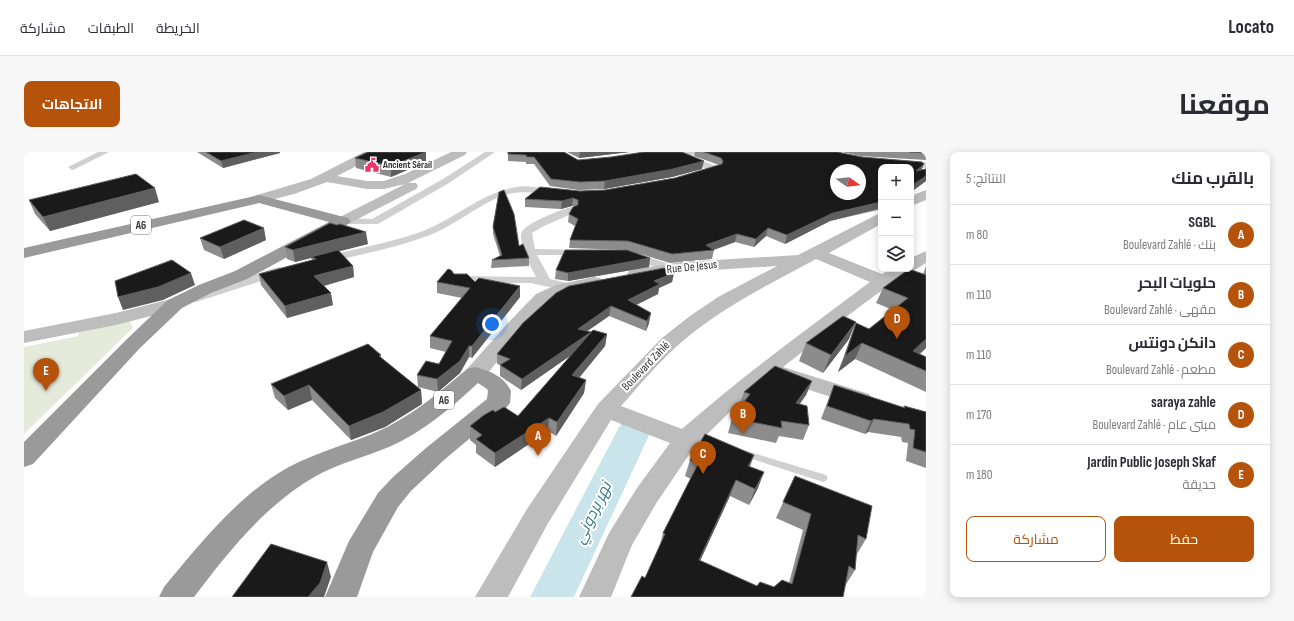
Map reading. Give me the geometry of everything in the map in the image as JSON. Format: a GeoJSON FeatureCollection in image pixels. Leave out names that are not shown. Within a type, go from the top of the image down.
{"type":"FeatureCollection","features":[{"type":"Feature","properties":{"kind":"highway","name":"A6"},"geometry":{"type":"LineString","coordinates":[[24,253],[259,199],[343,221]]}},
{"type":"Feature","properties":{"kind":"highway"},"geometry":{"type":"LineString","coordinates":[[24,458],[133,344],[175,304],[205,289],[241,275],[343,221]]}},
{"type":"Feature","properties":{"kind":"highway","name":"A6"},"geometry":{"type":"LineString","coordinates":[[175,597],[233,527],[271,493],[307,469],[392,435],[407,427],[449,396],[475,374]]}},
{"type":"Feature","properties":{"kind":"highway"},"geometry":{"type":"LineString","coordinates":[[341,597],[359,550],[388,500],[402,484],[435,454],[498,403],[501,396],[500,389],[494,383],[475,374]]}},
{"type":"Feature","properties":{"kind":"main road"},"geometry":{"type":"LineString","coordinates":[[259,199],[304,187],[376,152]]}},
{"type":"Feature","properties":{"kind":"main road"},"geometry":{"type":"LineString","coordinates":[[325,177],[352,184],[369,185],[392,183],[461,152]]}},
{"type":"Feature","properties":{"kind":"main road"},"geometry":{"type":"LineString","coordinates":[[343,221],[441,169],[461,152]]}},
{"type":"Feature","properties":{"kind":"main road"},"geometry":{"type":"LineString","coordinates":[[914,200],[926,194]]}},
{"type":"Feature","properties":{"kind":"main road","name":"Boulevard Zahlé"},"geometry":{"type":"LineString","coordinates":[[491,597],[537,517],[606,409],[640,370],[669,342],[724,301],[878,220]]}},
{"type":"Feature","properties":{"kind":"main road"},"geometry":{"type":"LineString","coordinates":[[809,256],[899,274]]}},
{"type":"Feature","properties":{"kind":"main road","name":"Rue De Jesus"},"geometry":{"type":"LineString","coordinates":[[475,374],[515,327],[543,298],[551,293],[568,287],[670,268],[809,256]]}},
{"type":"Feature","properties":{"kind":"main road"},"geometry":{"type":"LineString","coordinates":[[595,597],[619,541],[647,495],[692,438],[728,400],[767,368],[926,256]]}},
{"type":"Feature","properties":{"kind":"main road"},"geometry":{"type":"LineString","coordinates":[[24,337],[116,319],[175,304]]}},
{"type":"Feature","properties":{"kind":"main road"},"geometry":{"type":"LineString","coordinates":[[767,368],[883,406]]}},
{"type":"Feature","properties":{"kind":"main road"},"geometry":{"type":"LineString","coordinates":[[606,409],[692,438]]}},
{"type":"Feature","properties":{"kind":"street"},"geometry":{"type":"LineString","coordinates":[[72,167],[105,152]]}},
{"type":"Feature","properties":{"kind":"street"},"geometry":{"type":"LineString","coordinates":[[343,221],[374,222],[446,181],[491,152]]}},
{"type":"Feature","properties":{"kind":"street"},"geometry":{"type":"LineString","coordinates":[[679,154],[696,152]]}},
{"type":"Feature","properties":{"kind":"street"},"geometry":{"type":"LineString","coordinates":[[679,154],[685,158],[716,170],[690,177]]}},
{"type":"Feature","properties":{"kind":"street"},"geometry":{"type":"LineString","coordinates":[[890,162],[926,165]]}},
{"type":"Feature","properties":{"kind":"street"},"geometry":{"type":"LineString","coordinates":[[312,263],[383,246],[427,233],[455,219],[494,196],[507,191],[528,190],[570,193]]}},
{"type":"Feature","properties":{"kind":"street"},"geometry":{"type":"LineString","coordinates":[[545,282],[526,238],[528,231],[572,210]]}},
{"type":"Feature","properties":{"kind":"street"},"geometry":{"type":"LineString","coordinates":[[531,252],[596,253]]}},
{"type":"Feature","properties":{"kind":"street"},"geometry":{"type":"LineString","coordinates":[[620,253],[637,256],[670,268]]}},
{"type":"Feature","properties":{"kind":"street"},"geometry":{"type":"LineString","coordinates":[[175,304],[287,269]]}},
{"type":"Feature","properties":{"kind":"street"},"geometry":{"type":"LineString","coordinates":[[459,280],[518,278],[568,287]]}},
{"type":"Feature","properties":{"kind":"lane"},"geometry":{"type":"LineString","coordinates":[[737,451],[767,462],[823,478]]}},
{"type":"Feature","properties":{"kind":"shaded area"},"geometry":{"type":"Polygon","coordinates":[[[129,320],[133,328],[24,434],[24,347],[78,336],[80,330],[129,320]]]}},
{"type":"Feature","properties":{"kind":"building"},"geometry":{"type":"Polygon","coordinates":[[[206,152],[257,152],[221,161],[206,152]]]}},
{"type":"Feature","properties":{"kind":"building"},"geometry":{"type":"Polygon","coordinates":[[[368,152],[426,152],[391,166],[355,158],[368,152]]]}},
{"type":"Feature","properties":{"kind":"building"},"geometry":{"type":"Polygon","coordinates":[[[508,152],[564,152],[578,160],[644,152],[682,152],[704,161],[673,169],[605,181],[580,182],[551,179],[534,157],[508,154],[508,152]]]}},
{"type":"Feature","properties":{"kind":"building"},"geometry":{"type":"Polygon","coordinates":[[[704,152],[837,152],[862,157],[922,162],[924,164],[916,171],[926,169],[926,176],[914,184],[914,164],[878,164],[878,203],[833,213],[787,235],[768,228],[756,239],[737,234],[706,245],[714,250],[672,254],[628,241],[570,240],[578,219],[569,214],[573,207],[578,205],[578,200],[573,198],[562,201],[525,199],[540,187],[580,191],[605,190],[675,178],[722,164],[723,161],[721,158],[704,152]]]}},
{"type":"Feature","properties":{"kind":"building"},"geometry":{"type":"Polygon","coordinates":[[[136,174],[155,188],[43,217],[29,200],[136,174]]]}},
{"type":"Feature","properties":{"kind":"building"},"geometry":{"type":"Polygon","coordinates":[[[504,190],[514,214],[519,246],[523,244],[529,258],[492,260],[502,255],[493,227],[499,192],[504,190]]]}},
{"type":"Feature","properties":{"kind":"building"},"geometry":{"type":"Polygon","coordinates":[[[244,220],[264,228],[220,247],[200,238],[244,220]]]}},
{"type":"Feature","properties":{"kind":"building"},"geometry":{"type":"Polygon","coordinates":[[[330,223],[337,225],[340,224],[366,232],[293,250],[285,247],[330,223]]]}},
{"type":"Feature","properties":{"kind":"building"},"geometry":{"type":"Polygon","coordinates":[[[338,250],[353,266],[314,276],[331,293],[285,306],[259,274],[316,259],[311,257],[338,250]]]}},
{"type":"Feature","properties":{"kind":"building"},"geometry":{"type":"Polygon","coordinates":[[[565,250],[627,250],[650,258],[568,273],[556,270],[565,250]]]}},
{"type":"Feature","properties":{"kind":"building"},"geometry":{"type":"Polygon","coordinates":[[[172,260],[191,273],[158,287],[118,297],[115,281],[172,260]]]}},
{"type":"Feature","properties":{"kind":"building"},"geometry":{"type":"Polygon","coordinates":[[[664,268],[674,273],[654,281],[660,284],[628,300],[651,313],[647,321],[611,306],[578,329],[591,332],[522,379],[500,365],[510,359],[497,354],[523,323],[556,293],[569,286],[664,268]]]}},
{"type":"Feature","properties":{"kind":"building"},"geometry":{"type":"Polygon","coordinates":[[[448,269],[454,274],[467,274],[475,282],[479,278],[520,286],[472,346],[469,346],[460,361],[437,379],[417,375],[426,361],[439,364],[452,341],[430,336],[470,288],[437,282],[448,269]]]}},
{"type":"Feature","properties":{"kind":"building"},"geometry":{"type":"Polygon","coordinates":[[[914,271],[926,275],[926,339],[913,351],[926,357],[926,371],[862,343],[845,356],[856,323],[869,329],[908,298],[883,288],[905,272],[914,272],[914,271]]]}},
{"type":"Feature","properties":{"kind":"building"},"geometry":{"type":"Polygon","coordinates":[[[843,316],[856,322],[831,355],[806,343],[843,316]]]}},
{"type":"Feature","properties":{"kind":"building"},"geometry":{"type":"Polygon","coordinates":[[[593,330],[607,334],[572,375],[586,380],[557,422],[549,418],[495,453],[476,439],[482,435],[470,426],[484,415],[493,410],[495,412],[504,407],[518,416],[593,330]]]}},
{"type":"Feature","properties":{"kind":"building"},"geometry":{"type":"Polygon","coordinates":[[[368,344],[381,355],[379,356],[421,390],[383,412],[349,426],[309,385],[284,396],[271,384],[368,344]]]}},
{"type":"Feature","properties":{"kind":"building"},"geometry":{"type":"Polygon","coordinates":[[[775,366],[812,381],[796,403],[807,406],[809,425],[781,421],[782,428],[732,418],[750,394],[744,392],[775,366]]]}},
{"type":"Feature","properties":{"kind":"building"},"geometry":{"type":"Polygon","coordinates":[[[834,385],[905,408],[904,406],[926,412],[926,452],[913,448],[915,430],[910,429],[909,424],[874,419],[871,421],[827,406],[834,385]]]}},
{"type":"Feature","properties":{"kind":"building"},"geometry":{"type":"Polygon","coordinates":[[[705,434],[754,455],[748,466],[764,472],[755,489],[736,480],[699,560],[757,586],[760,582],[774,587],[782,580],[792,584],[811,514],[783,502],[795,476],[872,506],[866,539],[858,535],[855,570],[849,566],[843,597],[631,597],[642,576],[645,578],[665,534],[663,533],[698,464],[690,460],[705,434]]]}},
{"type":"Feature","properties":{"kind":"building"},"geometry":{"type":"Polygon","coordinates":[[[271,544],[327,562],[320,583],[308,597],[232,597],[271,544]]]}},
{"type":"Feature","properties":{"kind":"waterway","name":"نهر بردوني"},"geometry":{"type":"LineString","coordinates":[[552,597],[635,429]]}},
{"type":"Feature","properties":{"kind":"place","name":"Ancient Sérail"},"geometry":{"type":"Point","coordinates":[372,165]}},
{"type":"Feature","properties":{"kind":"place","name":"saraya zahle"},"geometry":{"type":"Point","coordinates":[897,339]}},
{"type":"Feature","properties":{"kind":"place","name":"Jardin Public Joseph Skaf"},"geometry":{"type":"Point","coordinates":[46,391]}},
{"type":"Feature","properties":{"kind":"place","name":"حلويات البحر"},"geometry":{"type":"Point","coordinates":[743,434]}},
{"type":"Feature","properties":{"kind":"place","name":"SGBL"},"geometry":{"type":"Point","coordinates":[538,456]}},
{"type":"Feature","properties":{"kind":"place","name":"دانكن دونتس"},"geometry":{"type":"Point","coordinates":[703,474]}}]}
